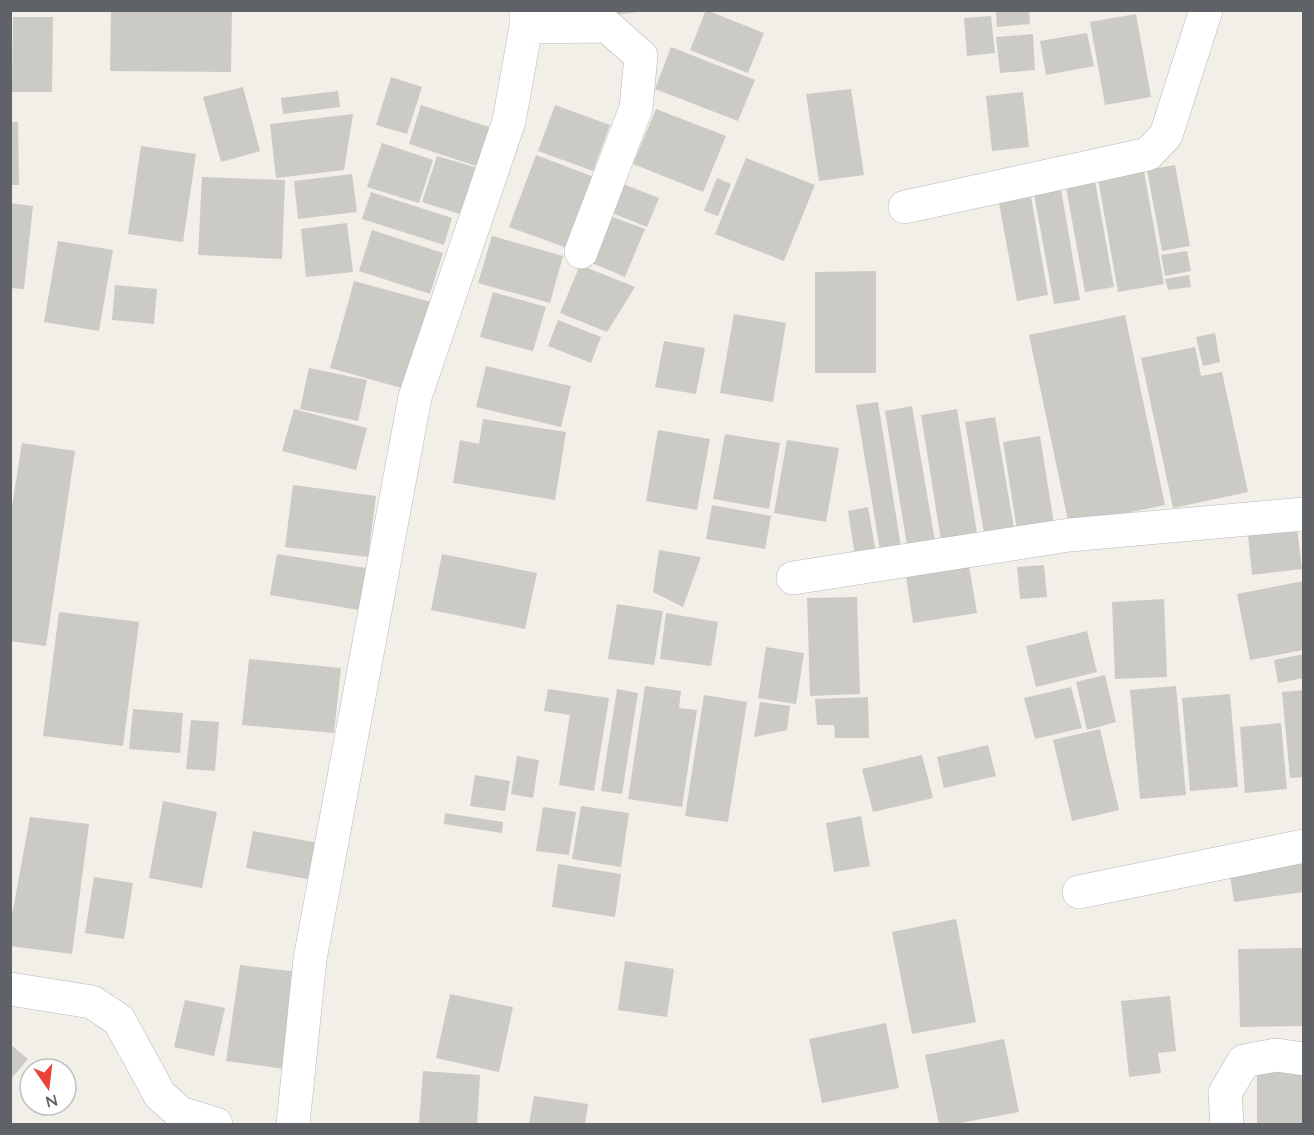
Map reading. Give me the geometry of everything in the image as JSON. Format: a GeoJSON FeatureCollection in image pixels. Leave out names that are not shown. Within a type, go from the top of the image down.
{"type":"FeatureCollection","features":[{"type":"Feature","properties":{"kind":"street"},"geometry":{"type":"LineString","coordinates":[[904,207],[1148,154],[1166,135],[1206,10]]}},
{"type":"Feature","properties":{"kind":"street"},"geometry":{"type":"LineString","coordinates":[[293,1125],[310,959],[414,397],[508,121],[526,19],[607,26],[641,56],[636,108],[581,252]]}},
{"type":"Feature","properties":{"kind":"street"},"geometry":{"type":"LineString","coordinates":[[793,578],[1069,535],[1304,514]]}},
{"type":"Feature","properties":{"kind":"street"},"geometry":{"type":"LineString","coordinates":[[1079,892],[1304,846]]}},
{"type":"Feature","properties":{"kind":"street"},"geometry":{"type":"LineString","coordinates":[[10,989],[92,1002],[119,1020],[160,1095],[180,1113],[216,1125]]}},
{"type":"Feature","properties":{"kind":"street"},"geometry":{"type":"LineString","coordinates":[[1227,1125],[1225,1093],[1244,1061],[1276,1055],[1304,1059]]}},
{"type":"Feature","properties":{"kind":"building"},"geometry":{"type":"Polygon","coordinates":[[[111,10],[232,10],[231,72],[110,71],[111,10]]]}},
{"type":"Feature","properties":{"kind":"building"},"geometry":{"type":"Polygon","coordinates":[[[601,10],[638,10],[638,12],[602,16],[601,10]]]}},
{"type":"Feature","properties":{"kind":"building"},"geometry":{"type":"Polygon","coordinates":[[[706,10],[764,33],[748,73],[690,50],[706,10]]]}},
{"type":"Feature","properties":{"kind":"building"},"geometry":{"type":"Polygon","coordinates":[[[996,10],[1029,10],[1030,24],[997,27],[996,10]]]}},
{"type":"Feature","properties":{"kind":"building"},"geometry":{"type":"Polygon","coordinates":[[[1136,14],[1151,97],[1105,105],[1090,22],[1136,14]]]}},
{"type":"Feature","properties":{"kind":"building"},"geometry":{"type":"Polygon","coordinates":[[[991,16],[995,53],[967,56],[964,18],[991,16]]]}},
{"type":"Feature","properties":{"kind":"building"},"geometry":{"type":"Polygon","coordinates":[[[13,17],[53,17],[52,92],[12,92],[13,17]]]}},
{"type":"Feature","properties":{"kind":"building"},"geometry":{"type":"Polygon","coordinates":[[[1087,33],[1094,66],[1046,75],[1040,41],[1087,33]]]}},
{"type":"Feature","properties":{"kind":"building"},"geometry":{"type":"Polygon","coordinates":[[[1033,34],[1035,70],[1000,73],[996,37],[1033,34]]]}},
{"type":"Feature","properties":{"kind":"building"},"geometry":{"type":"Polygon","coordinates":[[[671,47],[755,80],[738,121],[655,89],[671,47]]]}},
{"type":"Feature","properties":{"kind":"building"},"geometry":{"type":"Polygon","coordinates":[[[391,77],[422,87],[407,134],[376,125],[391,77]]]}},
{"type":"Feature","properties":{"kind":"building"},"geometry":{"type":"Polygon","coordinates":[[[243,87],[260,151],[221,162],[203,97],[243,87]]]}},
{"type":"Feature","properties":{"kind":"building"},"geometry":{"type":"Polygon","coordinates":[[[851,89],[864,175],[819,181],[806,94],[851,89]]]}},
{"type":"Feature","properties":{"kind":"building"},"geometry":{"type":"Polygon","coordinates":[[[338,91],[340,107],[283,114],[281,98],[338,91]]]}},
{"type":"Feature","properties":{"kind":"building"},"geometry":{"type":"Polygon","coordinates":[[[1023,92],[1029,147],[992,151],[986,96],[1023,92]]]}},
{"type":"Feature","properties":{"kind":"building"},"geometry":{"type":"Polygon","coordinates":[[[421,105],[489,127],[476,166],[409,144],[421,105]]]}},
{"type":"Feature","properties":{"kind":"building"},"geometry":{"type":"Polygon","coordinates":[[[555,105],[610,125],[593,171],[538,151],[555,105]]]}},
{"type":"Feature","properties":{"kind":"building"},"geometry":{"type":"Polygon","coordinates":[[[656,109],[726,136],[703,192],[633,164],[656,109]]]}},
{"type":"Feature","properties":{"kind":"building"},"geometry":{"type":"Polygon","coordinates":[[[353,114],[344,170],[276,178],[270,124],[353,114]]]}},
{"type":"Feature","properties":{"kind":"building"},"geometry":{"type":"Polygon","coordinates":[[[10,122],[18,122],[19,185],[10,185],[10,122]]]}},
{"type":"Feature","properties":{"kind":"building"},"geometry":{"type":"Polygon","coordinates":[[[382,143],[433,160],[419,203],[367,187],[382,143]]]}},
{"type":"Feature","properties":{"kind":"building"},"geometry":{"type":"Polygon","coordinates":[[[141,146],[196,154],[183,242],[128,234],[141,146]]]}},
{"type":"Feature","properties":{"kind":"building"},"geometry":{"type":"Polygon","coordinates":[[[536,155],[594,177],[567,248],[509,227],[536,155]]]}},
{"type":"Feature","properties":{"kind":"building"},"geometry":{"type":"Polygon","coordinates":[[[437,156],[478,168],[463,215],[422,202],[437,156]]]}},
{"type":"Feature","properties":{"kind":"building"},"geometry":{"type":"Polygon","coordinates":[[[746,158],[815,185],[784,261],[715,234],[746,158]]]}},
{"type":"Feature","properties":{"kind":"building"},"geometry":{"type":"Polygon","coordinates":[[[1175,165],[1190,246],[1162,251],[1147,170],[1175,165]]]}},
{"type":"Feature","properties":{"kind":"building"},"geometry":{"type":"Polygon","coordinates":[[[1144,171],[1164,284],[1118,292],[1098,179],[1144,171]]]}},
{"type":"Feature","properties":{"kind":"building"},"geometry":{"type":"Polygon","coordinates":[[[352,174],[357,212],[298,219],[294,181],[352,174]]]}},
{"type":"Feature","properties":{"kind":"building"},"geometry":{"type":"Polygon","coordinates":[[[202,177],[285,180],[282,259],[198,255],[202,177]]]}},
{"type":"Feature","properties":{"kind":"building"},"geometry":{"type":"Polygon","coordinates":[[[717,178],[731,184],[718,216],[704,211],[717,178]]]}},
{"type":"Feature","properties":{"kind":"building"},"geometry":{"type":"Polygon","coordinates":[[[1095,181],[1114,287],[1085,292],[1066,187],[1095,181]]]}},
{"type":"Feature","properties":{"kind":"building"},"geometry":{"type":"Polygon","coordinates":[[[623,184],[659,198],[647,227],[612,213],[623,184]]]}},
{"type":"Feature","properties":{"kind":"building"},"geometry":{"type":"Polygon","coordinates":[[[1061,189],[1080,300],[1054,304],[1034,194],[1061,189]]]}},
{"type":"Feature","properties":{"kind":"building"},"geometry":{"type":"Polygon","coordinates":[[[371,192],[452,218],[444,245],[362,219],[371,192]]]}},
{"type":"Feature","properties":{"kind":"building"},"geometry":{"type":"Polygon","coordinates":[[[1031,197],[1048,295],[1017,301],[999,203],[1031,197]]]}},
{"type":"Feature","properties":{"kind":"building"},"geometry":{"type":"Polygon","coordinates":[[[10,203],[33,206],[24,289],[10,288],[10,203]]]}},
{"type":"Feature","properties":{"kind":"building"},"geometry":{"type":"Polygon","coordinates":[[[610,216],[645,229],[625,277],[592,263],[610,216]]]}},
{"type":"Feature","properties":{"kind":"building"},"geometry":{"type":"Polygon","coordinates":[[[347,223],[353,272],[306,277],[301,229],[347,223]]]}},
{"type":"Feature","properties":{"kind":"building"},"geometry":{"type":"Polygon","coordinates":[[[372,230],[443,253],[430,294],[359,271],[372,230]]]}},
{"type":"Feature","properties":{"kind":"building"},"geometry":{"type":"Polygon","coordinates":[[[492,236],[563,256],[550,303],[478,283],[492,236]]]}},
{"type":"Feature","properties":{"kind":"building"},"geometry":{"type":"Polygon","coordinates":[[[58,241],[113,250],[99,331],[44,322],[58,241]]]}},
{"type":"Feature","properties":{"kind":"building"},"geometry":{"type":"Polygon","coordinates":[[[1187,251],[1191,271],[1165,276],[1161,255],[1187,251]]]}},
{"type":"Feature","properties":{"kind":"building"},"geometry":{"type":"Polygon","coordinates":[[[580,265],[635,287],[607,332],[560,313],[580,265]]]}},
{"type":"Feature","properties":{"kind":"building"},"geometry":{"type":"Polygon","coordinates":[[[876,271],[876,373],[815,373],[815,272],[876,271]]]}},
{"type":"Feature","properties":{"kind":"building"},"geometry":{"type":"Polygon","coordinates":[[[1189,275],[1191,287],[1168,290],[1165,279],[1189,275]]]}},
{"type":"Feature","properties":{"kind":"building"},"geometry":{"type":"Polygon","coordinates":[[[354,281],[431,302],[405,389],[330,368],[354,281]]]}},
{"type":"Feature","properties":{"kind":"building"},"geometry":{"type":"Polygon","coordinates":[[[115,285],[157,289],[154,324],[112,320],[115,285]]]}},
{"type":"Feature","properties":{"kind":"building"},"geometry":{"type":"Polygon","coordinates":[[[493,292],[546,307],[533,351],[480,337],[493,292]]]}},
{"type":"Feature","properties":{"kind":"building"},"geometry":{"type":"Polygon","coordinates":[[[734,314],[786,323],[773,402],[720,393],[734,314]]]}},
{"type":"Feature","properties":{"kind":"building"},"geometry":{"type":"Polygon","coordinates":[[[1125,315],[1165,505],[1069,525],[1029,335],[1125,315]]]}},
{"type":"Feature","properties":{"kind":"building"},"geometry":{"type":"Polygon","coordinates":[[[558,320],[601,337],[591,363],[548,346],[558,320]]]}},
{"type":"Feature","properties":{"kind":"building"},"geometry":{"type":"Polygon","coordinates":[[[1215,333],[1220,362],[1203,366],[1196,337],[1215,333]]]}},
{"type":"Feature","properties":{"kind":"building"},"geometry":{"type":"Polygon","coordinates":[[[664,341],[705,348],[696,394],[655,387],[664,341]]]}},
{"type":"Feature","properties":{"kind":"building"},"geometry":{"type":"Polygon","coordinates":[[[1195,347],[1201,376],[1222,372],[1248,492],[1173,508],[1141,358],[1195,347]]]}},
{"type":"Feature","properties":{"kind":"building"},"geometry":{"type":"Polygon","coordinates":[[[486,366],[571,386],[561,427],[476,407],[486,366]]]}},
{"type":"Feature","properties":{"kind":"building"},"geometry":{"type":"Polygon","coordinates":[[[309,368],[367,380],[358,421],[300,409],[309,368]]]}},
{"type":"Feature","properties":{"kind":"building"},"geometry":{"type":"Polygon","coordinates":[[[878,402],[901,547],[880,550],[856,405],[878,402]]]}},
{"type":"Feature","properties":{"kind":"building"},"geometry":{"type":"Polygon","coordinates":[[[912,406],[935,541],[907,545],[885,411],[912,406]]]}},
{"type":"Feature","properties":{"kind":"building"},"geometry":{"type":"Polygon","coordinates":[[[294,409],[367,428],[356,470],[282,451],[294,409]]]}},
{"type":"Feature","properties":{"kind":"building"},"geometry":{"type":"Polygon","coordinates":[[[957,409],[977,533],[941,540],[921,415],[957,409]]]}},
{"type":"Feature","properties":{"kind":"building"},"geometry":{"type":"Polygon","coordinates":[[[995,417],[1014,528],[984,533],[965,422],[995,417]]]}},
{"type":"Feature","properties":{"kind":"building"},"geometry":{"type":"Polygon","coordinates":[[[483,419],[566,432],[555,500],[453,483],[460,440],[479,444],[483,419]]]}},
{"type":"Feature","properties":{"kind":"building"},"geometry":{"type":"Polygon","coordinates":[[[658,430],[710,439],[697,510],[646,501],[658,430]]]}},
{"type":"Feature","properties":{"kind":"building"},"geometry":{"type":"Polygon","coordinates":[[[725,434],[780,443],[769,509],[713,499],[725,434]]]}},
{"type":"Feature","properties":{"kind":"building"},"geometry":{"type":"Polygon","coordinates":[[[1040,436],[1054,524],[1017,530],[1003,442],[1040,436]]]}},
{"type":"Feature","properties":{"kind":"building"},"geometry":{"type":"Polygon","coordinates":[[[787,440],[839,448],[826,522],[774,513],[787,440]]]}},
{"type":"Feature","properties":{"kind":"building"},"geometry":{"type":"Polygon","coordinates":[[[22,443],[75,451],[46,646],[10,641],[10,519],[22,443]]]}},
{"type":"Feature","properties":{"kind":"building"},"geometry":{"type":"Polygon","coordinates":[[[293,485],[376,496],[368,557],[285,547],[293,485]]]}},
{"type":"Feature","properties":{"kind":"building"},"geometry":{"type":"Polygon","coordinates":[[[712,505],[771,516],[765,549],[706,539],[712,505]]]}},
{"type":"Feature","properties":{"kind":"building"},"geometry":{"type":"Polygon","coordinates":[[[868,507],[876,553],[855,556],[848,511],[868,507]]]}},
{"type":"Feature","properties":{"kind":"building"},"geometry":{"type":"Polygon","coordinates":[[[1296,519],[1302,569],[1252,575],[1247,525],[1296,519]]]}},
{"type":"Feature","properties":{"kind":"building"},"geometry":{"type":"Polygon","coordinates":[[[659,550],[701,557],[683,607],[653,592],[659,550]]]}},
{"type":"Feature","properties":{"kind":"building"},"geometry":{"type":"Polygon","coordinates":[[[277,554],[366,568],[359,610],[270,595],[277,554]]]}},
{"type":"Feature","properties":{"kind":"building"},"geometry":{"type":"Polygon","coordinates":[[[442,554],[537,573],[525,629],[431,610],[442,554]]]}},
{"type":"Feature","properties":{"kind":"building"},"geometry":{"type":"Polygon","coordinates":[[[968,560],[977,613],[913,623],[905,570],[968,560]]]}},
{"type":"Feature","properties":{"kind":"building"},"geometry":{"type":"Polygon","coordinates":[[[1044,565],[1047,597],[1020,599],[1017,567],[1044,565]]]}},
{"type":"Feature","properties":{"kind":"building"},"geometry":{"type":"Polygon","coordinates":[[[1304,581],[1304,650],[1250,660],[1237,594],[1304,581]]]}},
{"type":"Feature","properties":{"kind":"building"},"geometry":{"type":"Polygon","coordinates":[[[857,597],[860,694],[810,696],[807,598],[857,597]]]}},
{"type":"Feature","properties":{"kind":"building"},"geometry":{"type":"Polygon","coordinates":[[[1164,599],[1167,677],[1115,679],[1112,602],[1164,599]]]}},
{"type":"Feature","properties":{"kind":"building"},"geometry":{"type":"Polygon","coordinates":[[[617,604],[663,611],[654,665],[608,659],[617,604]]]}},
{"type":"Feature","properties":{"kind":"building"},"geometry":{"type":"Polygon","coordinates":[[[59,612],[139,622],[123,746],[43,736],[59,612]]]}},
{"type":"Feature","properties":{"kind":"building"},"geometry":{"type":"Polygon","coordinates":[[[666,613],[718,622],[711,666],[660,659],[666,613]]]}},
{"type":"Feature","properties":{"kind":"building"},"geometry":{"type":"Polygon","coordinates":[[[1087,631],[1097,672],[1036,687],[1026,646],[1087,631]]]}},
{"type":"Feature","properties":{"kind":"building"},"geometry":{"type":"Polygon","coordinates":[[[766,647],[804,653],[796,704],[758,698],[766,647]]]}},
{"type":"Feature","properties":{"kind":"building"},"geometry":{"type":"Polygon","coordinates":[[[1304,654],[1304,678],[1278,683],[1274,660],[1304,654]]]}},
{"type":"Feature","properties":{"kind":"building"},"geometry":{"type":"Polygon","coordinates":[[[249,659],[341,668],[334,733],[242,725],[249,659]]]}},
{"type":"Feature","properties":{"kind":"building"},"geometry":{"type":"Polygon","coordinates":[[[1105,675],[1116,722],[1087,730],[1076,682],[1105,675]]]}},
{"type":"Feature","properties":{"kind":"building"},"geometry":{"type":"Polygon","coordinates":[[[645,686],[681,691],[679,708],[697,710],[682,807],[628,799],[645,686]]]}},
{"type":"Feature","properties":{"kind":"building"},"geometry":{"type":"Polygon","coordinates":[[[1176,686],[1186,795],[1140,799],[1130,690],[1176,686]]]}},
{"type":"Feature","properties":{"kind":"building"},"geometry":{"type":"Polygon","coordinates":[[[1071,687],[1082,728],[1035,739],[1024,698],[1071,687]]]}},
{"type":"Feature","properties":{"kind":"building"},"geometry":{"type":"Polygon","coordinates":[[[548,689],[609,698],[594,791],[559,785],[570,715],[544,711],[548,689]]]}},
{"type":"Feature","properties":{"kind":"building"},"geometry":{"type":"Polygon","coordinates":[[[617,689],[638,693],[622,794],[601,791],[617,689]]]}},
{"type":"Feature","properties":{"kind":"building"},"geometry":{"type":"Polygon","coordinates":[[[1304,690],[1304,777],[1290,778],[1282,692],[1304,690]]]}},
{"type":"Feature","properties":{"kind":"building"},"geometry":{"type":"Polygon","coordinates":[[[1230,694],[1238,787],[1190,791],[1182,698],[1230,694]]]}},
{"type":"Feature","properties":{"kind":"building"},"geometry":{"type":"Polygon","coordinates":[[[704,695],[747,702],[728,822],[685,816],[704,695]]]}},
{"type":"Feature","properties":{"kind":"building"},"geometry":{"type":"Polygon","coordinates":[[[868,697],[869,738],[835,738],[834,725],[817,725],[815,699],[868,697]]]}},
{"type":"Feature","properties":{"kind":"building"},"geometry":{"type":"Polygon","coordinates":[[[760,702],[790,706],[787,730],[754,737],[760,702]]]}},
{"type":"Feature","properties":{"kind":"building"},"geometry":{"type":"Polygon","coordinates":[[[133,709],[183,713],[180,753],[129,749],[133,709]]]}},
{"type":"Feature","properties":{"kind":"building"},"geometry":{"type":"Polygon","coordinates":[[[191,720],[219,722],[215,771],[186,769],[191,720]]]}},
{"type":"Feature","properties":{"kind":"building"},"geometry":{"type":"Polygon","coordinates":[[[1281,723],[1287,789],[1245,793],[1240,727],[1281,723]]]}},
{"type":"Feature","properties":{"kind":"building"},"geometry":{"type":"Polygon","coordinates":[[[1100,729],[1119,810],[1072,821],[1053,740],[1100,729]]]}},
{"type":"Feature","properties":{"kind":"building"},"geometry":{"type":"Polygon","coordinates":[[[988,745],[996,776],[944,788],[937,757],[988,745]]]}},
{"type":"Feature","properties":{"kind":"building"},"geometry":{"type":"Polygon","coordinates":[[[922,755],[933,798],[873,812],[862,769],[922,755]]]}},
{"type":"Feature","properties":{"kind":"building"},"geometry":{"type":"Polygon","coordinates":[[[517,756],[539,760],[533,798],[511,794],[517,756]]]}},
{"type":"Feature","properties":{"kind":"building"},"geometry":{"type":"Polygon","coordinates":[[[475,775],[510,781],[505,811],[470,806],[475,775]]]}},
{"type":"Feature","properties":{"kind":"building"},"geometry":{"type":"Polygon","coordinates":[[[163,801],[217,812],[202,888],[149,878],[163,801]]]}},
{"type":"Feature","properties":{"kind":"building"},"geometry":{"type":"Polygon","coordinates":[[[581,806],[629,813],[621,867],[572,859],[581,806]]]}},
{"type":"Feature","properties":{"kind":"building"},"geometry":{"type":"Polygon","coordinates":[[[543,807],[576,812],[569,855],[536,851],[543,807]]]}},
{"type":"Feature","properties":{"kind":"building"},"geometry":{"type":"Polygon","coordinates":[[[445,813],[503,822],[502,833],[444,824],[445,813]]]}},
{"type":"Feature","properties":{"kind":"building"},"geometry":{"type":"Polygon","coordinates":[[[861,816],[870,866],[834,872],[826,823],[861,816]]]}},
{"type":"Feature","properties":{"kind":"building"},"geometry":{"type":"Polygon","coordinates":[[[30,817],[89,824],[72,954],[10,946],[10,926],[30,817]]]}},
{"type":"Feature","properties":{"kind":"building"},"geometry":{"type":"Polygon","coordinates":[[[253,831],[319,843],[313,880],[246,868],[253,831]]]}},
{"type":"Feature","properties":{"kind":"building"},"geometry":{"type":"Polygon","coordinates":[[[1304,858],[1304,892],[1234,902],[1229,868],[1304,858]]]}},
{"type":"Feature","properties":{"kind":"building"},"geometry":{"type":"Polygon","coordinates":[[[558,864],[621,874],[615,917],[552,907],[558,864]]]}},
{"type":"Feature","properties":{"kind":"building"},"geometry":{"type":"Polygon","coordinates":[[[94,877],[133,883],[124,939],[85,933],[94,877]]]}},
{"type":"Feature","properties":{"kind":"building"},"geometry":{"type":"Polygon","coordinates":[[[956,919],[976,1022],[912,1034],[892,932],[956,919]]]}},
{"type":"Feature","properties":{"kind":"building"},"geometry":{"type":"Polygon","coordinates":[[[1304,948],[1304,1026],[1240,1027],[1238,949],[1304,948]]]}},
{"type":"Feature","properties":{"kind":"building"},"geometry":{"type":"Polygon","coordinates":[[[625,961],[674,969],[667,1017],[618,1010],[625,961]]]}},
{"type":"Feature","properties":{"kind":"building"},"geometry":{"type":"Polygon","coordinates":[[[240,965],[299,972],[285,1069],[226,1061],[240,965]]]}},
{"type":"Feature","properties":{"kind":"building"},"geometry":{"type":"Polygon","coordinates":[[[450,994],[513,1007],[499,1072],[436,1058],[450,994]]]}},
{"type":"Feature","properties":{"kind":"building"},"geometry":{"type":"Polygon","coordinates":[[[1170,996],[1176,1051],[1158,1053],[1161,1073],[1129,1077],[1121,1001],[1170,996]]]}},
{"type":"Feature","properties":{"kind":"building"},"geometry":{"type":"Polygon","coordinates":[[[185,1000],[225,1008],[214,1056],[174,1047],[185,1000]]]}},
{"type":"Feature","properties":{"kind":"building"},"geometry":{"type":"Polygon","coordinates":[[[886,1023],[899,1088],[822,1103],[809,1039],[886,1023]]]}},
{"type":"Feature","properties":{"kind":"building"},"geometry":{"type":"Polygon","coordinates":[[[1004,1039],[1019,1112],[954,1124],[939,1124],[925,1055],[1004,1039]]]}},
{"type":"Feature","properties":{"kind":"building"},"geometry":{"type":"Polygon","coordinates":[[[10,1044],[26,1057],[18,1057],[18,1071],[10,1080],[10,1044]]]}},
{"type":"Feature","properties":{"kind":"building"},"geometry":{"type":"Polygon","coordinates":[[[1304,1064],[1304,1124],[1257,1124],[1257,1065],[1304,1064]]]}},
{"type":"Feature","properties":{"kind":"building"},"geometry":{"type":"Polygon","coordinates":[[[423,1071],[480,1075],[477,1124],[419,1124],[423,1071]]]}},
{"type":"Feature","properties":{"kind":"building"},"geometry":{"type":"Polygon","coordinates":[[[534,1096],[588,1104],[585,1124],[529,1124],[534,1096]]]}}]}
